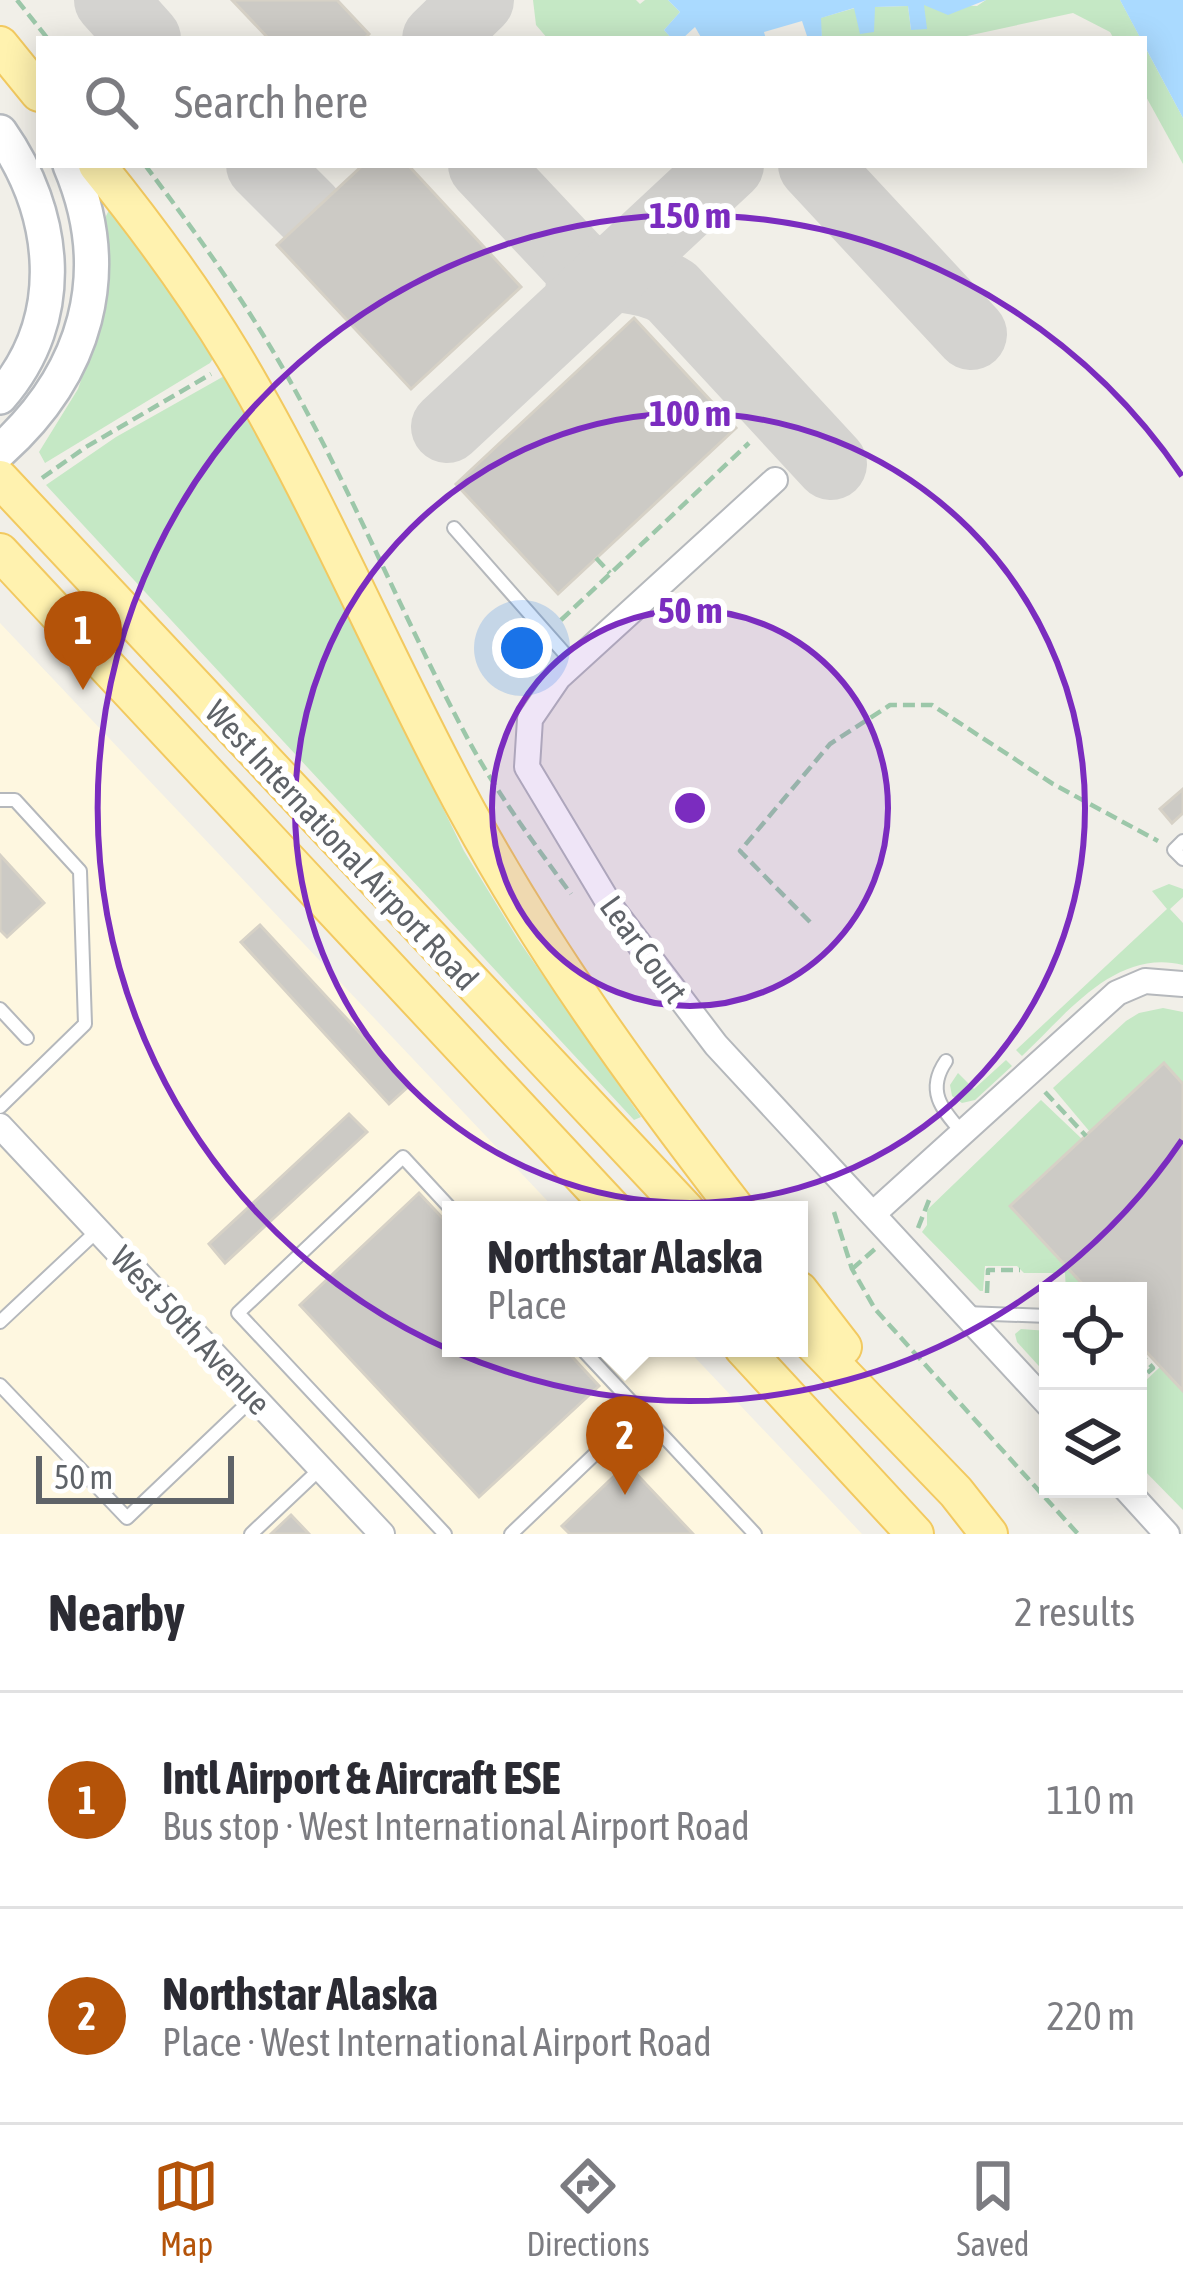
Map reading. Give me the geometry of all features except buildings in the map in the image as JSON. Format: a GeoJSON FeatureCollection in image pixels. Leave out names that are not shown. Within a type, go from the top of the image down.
{"type":"FeatureCollection","features":[{"type":"Feature","properties":{"kind":"main road"},"geometry":{"type":"LineString","coordinates":[[0,47],[36,89]]}},
{"type":"Feature","properties":{"kind":"main road"},"geometry":{"type":"LineString","coordinates":[[99,168],[173,261],[236,359],[501,872],[606,1036],[730,1201]]}},
{"type":"Feature","properties":{"kind":"main road","name":"West International Airport Road"},"geometry":{"type":"LineString","coordinates":[[9,489],[678,1201]]}},
{"type":"Feature","properties":{"kind":"main road","name":"West International Airport Road"},"geometry":{"type":"LineString","coordinates":[[0,552],[606,1201]]}},
{"type":"Feature","properties":{"kind":"main road"},"geometry":{"type":"LineString","coordinates":[[808,1302],[989,1534]]}},
{"type":"Feature","properties":{"kind":"main road"},"geometry":{"type":"LineString","coordinates":[[808,1338],[956,1492]]}},
{"type":"Feature","properties":{"kind":"main road"},"geometry":{"type":"LineString","coordinates":[[751,1357],[915,1534]]}},
{"type":"Feature","properties":{"kind":"street"},"geometry":{"type":"LineString","coordinates":[[0,47],[36,104]]}},
{"type":"Feature","properties":{"kind":"street"},"geometry":{"type":"LineString","coordinates":[[0,132],[38,200],[49,258],[39,332],[0,397]]}},
{"type":"Feature","properties":{"kind":"street"},"geometry":{"type":"LineString","coordinates":[[0,451],[54,393],[85,321],[92,272],[90,233],[71,168]]}},
{"type":"Feature","properties":{"kind":"street","name":"Lear Court"},"geometry":{"type":"LineString","coordinates":[[775,480],[540,699],[530,719],[527,767],[611,907],[688,1010],[873,1214],[970,1303],[1039,1392]]}},
{"type":"Feature","properties":{"kind":"street"},"geometry":{"type":"LineString","coordinates":[[873,1214],[1118,993],[1145,981],[1183,984]]}},
{"type":"Feature","properties":{"kind":"street","name":"West 50th Avenue"},"geometry":{"type":"LineString","coordinates":[[0,1126],[382,1534]]}},
{"type":"Feature","properties":{"kind":"street"},"geometry":{"type":"LineString","coordinates":[[1134,1498],[1167,1534]]}},
{"type":"Feature","properties":{"kind":"lane"},"geometry":{"type":"LineString","coordinates":[[454,528],[574,664]]}},
{"type":"Feature","properties":{"kind":"lane"},"geometry":{"type":"LineString","coordinates":[[0,800],[15,800],[80,871],[85,1024],[0,1107]]}},
{"type":"Feature","properties":{"kind":"lane"},"geometry":{"type":"LineString","coordinates":[[0,1009],[27,1038]]}},
{"type":"Feature","properties":{"kind":"lane"},"geometry":{"type":"LineString","coordinates":[[946,1060],[936,1075],[935,1093],[962,1132]]}},
{"type":"Feature","properties":{"kind":"lane"},"geometry":{"type":"LineString","coordinates":[[444,1201],[403,1157],[238,1313],[445,1534]]}},
{"type":"Feature","properties":{"kind":"lane"},"geometry":{"type":"LineString","coordinates":[[0,1322],[98,1230]]}},
{"type":"Feature","properties":{"kind":"lane"},"geometry":{"type":"LineString","coordinates":[[970,1303],[1039,1314]]}},
{"type":"Feature","properties":{"kind":"lane"},"geometry":{"type":"LineString","coordinates":[[589,1357],[755,1534]]}},
{"type":"Feature","properties":{"kind":"lane"},"geometry":{"type":"LineString","coordinates":[[0,1384],[127,1518],[254,1397]]}},
{"type":"Feature","properties":{"kind":"lane"},"geometry":{"type":"LineString","coordinates":[[512,1534],[640,1412]]}},
{"type":"Feature","properties":{"kind":"lane"},"geometry":{"type":"LineString","coordinates":[[251,1534],[321,1468]]}},
{"type":"Feature","properties":{"kind":"path"},"geometry":{"type":"LineString","coordinates":[[17,0],[47,36]]}},
{"type":"Feature","properties":{"kind":"path"},"geometry":{"type":"LineString","coordinates":[[148,168],[271,347],[470,743],[504,801],[579,905]]}},
{"type":"Feature","properties":{"kind":"path"},"geometry":{"type":"LineString","coordinates":[[9,489],[236,359],[271,347]]}},
{"type":"Feature","properties":{"kind":"path"},"geometry":{"type":"LineString","coordinates":[[561,620],[749,443]]}},
{"type":"Feature","properties":{"kind":"path"},"geometry":{"type":"LineString","coordinates":[[596,558],[610,573]]}},
{"type":"Feature","properties":{"kind":"path"},"geometry":{"type":"LineString","coordinates":[[810,922],[740,850],[830,744],[890,705],[932,705],[1053,784],[1180,850]]}},
{"type":"Feature","properties":{"kind":"path"},"geometry":{"type":"LineString","coordinates":[[1045,1092],[1087,1136]]}},
{"type":"Feature","properties":{"kind":"path"},"geometry":{"type":"LineString","coordinates":[[826,1199],[852,1269],[875,1310],[1078,1534]]}},
{"type":"Feature","properties":{"kind":"path"},"geometry":{"type":"LineString","coordinates":[[920,1235],[919,1218],[930,1199]]}},
{"type":"Feature","properties":{"kind":"path"},"geometry":{"type":"LineString","coordinates":[[970,1303],[987,1294],[988,1270],[1020,1270]]}},
{"type":"Feature","properties":{"kind":"shaded area"},"geometry":{"type":"Polygon","coordinates":[[[0,623],[547,1201],[442,1201],[442,1357],[695,1357],[862,1534],[0,1534],[0,623]]]}},
{"type":"Feature","properties":{"kind":"green space"},"geometry":{"type":"Polygon","coordinates":[[[533,0],[636,0],[640,4],[668,0],[680,12],[664,30],[669,36],[545,36],[536,25],[533,0]]]}},
{"type":"Feature","properties":{"kind":"green space"},"geometry":{"type":"Polygon","coordinates":[[[986,0],[1120,0],[1139,36],[1112,36],[1073,13],[967,36],[822,36],[820,18],[855,8],[861,34],[874,7],[908,6],[911,30],[924,4],[977,6],[986,0]]]}},
{"type":"Feature","properties":{"kind":"green space"},"geometry":{"type":"Polygon","coordinates":[[[1147,51],[1183,118],[1183,164],[1147,98],[1147,51]]]}},
{"type":"Feature","properties":{"kind":"green space"},"geometry":{"type":"Polygon","coordinates":[[[110,208],[216,354],[210,363],[45,463],[39,452],[78,389],[107,304],[106,216],[110,208]]]}},
{"type":"Feature","properties":{"kind":"green space"},"geometry":{"type":"Polygon","coordinates":[[[226,375],[464,851],[519,941],[641,1117],[634,1120],[46,485],[116,437],[226,375]]]}},
{"type":"Feature","properties":{"kind":"green space"},"geometry":{"type":"Polygon","coordinates":[[[1169,884],[1183,889],[1183,897],[1170,909],[1183,923],[1183,965],[1158,962],[1114,976],[1074,1005],[1022,1056],[1016,1050],[1167,909],[1152,891],[1169,884]]]}},
{"type":"Feature","properties":{"kind":"green space"},"geometry":{"type":"Polygon","coordinates":[[[1163,1008],[1183,1012],[1183,1084],[1090,1132],[1053,1088],[1126,1021],[1163,1008]]]}},
{"type":"Feature","properties":{"kind":"green space"},"geometry":{"type":"Polygon","coordinates":[[[1006,1060],[1012,1066],[975,1100],[962,1103],[952,1096],[950,1085],[958,1073],[974,1089],[1006,1060]]]}},
{"type":"Feature","properties":{"kind":"green space"},"geometry":{"type":"Polygon","coordinates":[[[1041,1100],[1082,1139],[1086,1282],[1066,1282],[1065,1273],[985,1266],[980,1291],[922,1232],[927,1210],[1041,1100]]]}},
{"type":"Feature","properties":{"kind":"green space"},"geometry":{"type":"Polygon","coordinates":[[[1021,1329],[1039,1330],[1039,1366],[1017,1342],[1015,1334],[1021,1329]]]}},
{"type":"Feature","properties":{"kind":"green space"},"geometry":{"type":"Polygon","coordinates":[[[1160,1367],[1183,1391],[1183,1510],[1147,1473],[1147,1379],[1160,1367]]]}},
{"type":"Feature","properties":{"kind":"water"},"geometry":{"type":"Polygon","coordinates":[[[668,0],[986,0],[948,15],[924,5],[927,29],[911,30],[908,6],[875,7],[874,32],[860,34],[854,8],[821,18],[822,36],[807,36],[802,21],[764,32],[765,36],[700,36],[695,27],[685,36],[669,36],[664,30],[680,12],[668,0]]]}},
{"type":"Feature","properties":{"kind":"water"},"geometry":{"type":"Polygon","coordinates":[[[1120,0],[1183,0],[1183,118],[1147,51],[1147,36],[1139,36],[1120,0]]]}},
{"type":"Feature","properties":{"kind":"taxiway"},"geometry":{"type":"LineString","coordinates":[[110,0],[142,36]]}},
{"type":"Feature","properties":{"kind":"taxiway"},"geometry":{"type":"LineString","coordinates":[[441,36],[478,0]]}},
{"type":"Feature","properties":{"kind":"taxiway"},"geometry":{"type":"LineString","coordinates":[[265,168],[308,211]]}},
{"type":"Feature","properties":{"kind":"taxiway"},"geometry":{"type":"LineString","coordinates":[[487,168],[577,264],[582,277],[581,302]]}},
{"type":"Feature","properties":{"kind":"taxiway"},"geometry":{"type":"LineString","coordinates":[[447,427],[725,168]]}},
{"type":"Feature","properties":{"kind":"taxiway"},"geometry":{"type":"LineString","coordinates":[[817,168],[971,334]]}},
{"type":"Feature","properties":{"kind":"taxiway"},"geometry":{"type":"LineString","coordinates":[[578,265],[672,292],[831,464]]}},
{"type":"Feature","properties":{"kind":"place","name":"Intl Airport & Aircraft ESE"},"geometry":{"type":"Point","coordinates":[83,690]}},
{"type":"Feature","properties":{"kind":"place","name":"Northstar Alaska"},"geometry":{"type":"Point","coordinates":[625,1495]}}]}
